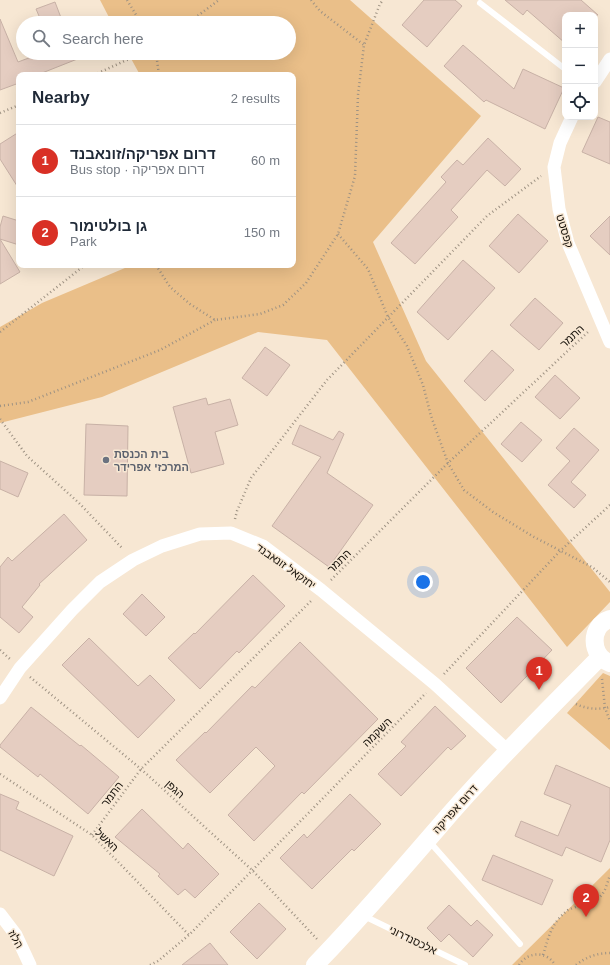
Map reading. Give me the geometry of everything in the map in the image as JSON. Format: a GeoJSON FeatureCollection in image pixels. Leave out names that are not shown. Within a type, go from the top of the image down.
{"type":"FeatureCollection","features":[{"type":"Feature","properties":{"kind":"street"},"geometry":{"type":"LineString","coordinates":[[598,77],[610,59]]}},
{"type":"Feature","properties":{"kind":"street","name":"קפסטט"},"geometry":{"type":"LineString","coordinates":[[571,120],[560,143],[554,167],[559,209],[568,243],[610,342]]}},
{"type":"Feature","properties":{"kind":"street","name":"יחזקאל זונאבנד"},"geometry":{"type":"LineString","coordinates":[[0,698],[20,668],[72,610],[100,582],[133,560],[162,546],[200,534],[231,533],[263,546],[321,590],[435,684],[508,751]]}},
{"type":"Feature","properties":{"kind":"street"},"geometry":{"type":"LineString","coordinates":[[604,666],[596,652],[594,637],[596,630],[610,619]]}},
{"type":"Feature","properties":{"kind":"street","name":"דרום אפריקה"},"geometry":{"type":"LineString","coordinates":[[315,965],[428,840],[436,829],[508,751],[564,694],[604,666]]}},
{"type":"Feature","properties":{"kind":"street","name":"הלוז"},"geometry":{"type":"LineString","coordinates":[[0,914],[16,934],[30,965]]}},
{"type":"Feature","properties":{"kind":"lane"},"geometry":{"type":"LineString","coordinates":[[480,3],[562,67]]}},
{"type":"Feature","properties":{"kind":"lane"},"geometry":{"type":"LineString","coordinates":[[428,840],[520,944]]}},
{"type":"Feature","properties":{"kind":"lane","name":"אלכסנדרוני"},"geometry":{"type":"LineString","coordinates":[[361,915],[465,965]]}},
{"type":"Feature","properties":{"kind":"path"},"geometry":{"type":"LineString","coordinates":[[127,0],[137,16]]}},
{"type":"Feature","properties":{"kind":"path"},"geometry":{"type":"LineString","coordinates":[[197,16],[219,0]]}},
{"type":"Feature","properties":{"kind":"path"},"geometry":{"type":"LineString","coordinates":[[311,0],[320,11],[364,45]]}},
{"type":"Feature","properties":{"kind":"path"},"geometry":{"type":"LineString","coordinates":[[0,406],[28,402],[160,350],[215,320],[260,314],[283,305],[306,283],[338,234],[355,176],[358,95],[364,45],[380,4],[383,0]]}},
{"type":"Feature","properties":{"kind":"path"},"geometry":{"type":"LineString","coordinates":[[101,72],[127,60]]}},
{"type":"Feature","properties":{"kind":"path"},"geometry":{"type":"LineString","coordinates":[[157,60],[158,72]]}},
{"type":"Feature","properties":{"kind":"path"},"geometry":{"type":"LineString","coordinates":[[0,113],[16,107]]}},
{"type":"Feature","properties":{"kind":"path"},"geometry":{"type":"LineString","coordinates":[[231,533],[236,511],[251,478],[327,380],[487,216],[554,167]]}},
{"type":"Feature","properties":{"kind":"path"},"geometry":{"type":"LineString","coordinates":[[338,234],[368,269],[388,317],[407,346],[423,385],[431,416],[448,463],[464,490],[494,512],[534,537],[592,567],[610,582]]}},
{"type":"Feature","properties":{"kind":"path"},"geometry":{"type":"LineString","coordinates":[[0,332],[81,268]]}},
{"type":"Feature","properties":{"kind":"path"},"geometry":{"type":"LineString","coordinates":[[158,268],[170,286],[190,304],[215,320]]}},
{"type":"Feature","properties":{"kind":"path","name":"התמר"},"geometry":{"type":"LineString","coordinates":[[92,835],[141,769],[448,463],[600,320]]}},
{"type":"Feature","properties":{"kind":"path"},"geometry":{"type":"LineString","coordinates":[[0,419],[27,456],[79,503],[133,560]]}},
{"type":"Feature","properties":{"kind":"path","name":"השקמה"},"geometry":{"type":"LineString","coordinates":[[150,965],[158,961],[189,935],[435,684],[561,550],[610,505]]}},
{"type":"Feature","properties":{"kind":"path","name":"הגפן"},"geometry":{"type":"LineString","coordinates":[[0,650],[141,769],[252,870],[328,952]]}},
{"type":"Feature","properties":{"kind":"path"},"geometry":{"type":"LineString","coordinates":[[604,666],[604,708],[610,721]]}},
{"type":"Feature","properties":{"kind":"path"},"geometry":{"type":"LineString","coordinates":[[564,694],[572,703],[585,708],[610,707]]}},
{"type":"Feature","properties":{"kind":"path","name":"האשל"},"geometry":{"type":"LineString","coordinates":[[0,774],[92,835],[189,935]]}},
{"type":"Feature","properties":{"kind":"path"},"geometry":{"type":"LineString","coordinates":[[543,955],[550,931],[557,920],[570,909],[596,901],[605,891],[610,875]]}},
{"type":"Feature","properties":{"kind":"path"},"geometry":{"type":"LineString","coordinates":[[576,965],[582,960],[600,953],[610,953]]}},
{"type":"Feature","properties":{"kind":"path"},"geometry":{"type":"LineString","coordinates":[[519,965],[527,957],[533,955],[543,955],[553,961],[555,965]]}},
{"type":"Feature","properties":{"kind":"shaded area"},"geometry":{"type":"Polygon","coordinates":[[[100,0],[350,0],[481,116],[373,242],[426,361],[610,592],[610,602],[567,647],[327,340],[258,332],[102,397],[0,423],[0,327],[42,303],[125,268],[296,268],[296,72],[138,72],[132,60],[296,60],[296,16],[108,16],[100,0]]]}},
{"type":"Feature","properties":{"kind":"shaded area"},"geometry":{"type":"Polygon","coordinates":[[[603,673],[610,676],[610,750],[567,713],[603,673]]]}},
{"type":"Feature","properties":{"kind":"shaded area"},"geometry":{"type":"Polygon","coordinates":[[[610,868],[610,965],[512,965],[610,868]]]}},
{"type":"Feature","properties":{"kind":"building"},"geometry":{"type":"Polygon","coordinates":[[[424,0],[455,0],[462,6],[427,47],[402,25],[424,0]]]}},
{"type":"Feature","properties":{"kind":"building"},"geometry":{"type":"Polygon","coordinates":[[[505,0],[581,0],[595,12],[562,12],[562,40],[527,10],[523,15],[505,0]]]}},
{"type":"Feature","properties":{"kind":"building"},"geometry":{"type":"Polygon","coordinates":[[[55,2],[60,16],[39,16],[36,9],[55,2]]]}},
{"type":"Feature","properties":{"kind":"building"},"geometry":{"type":"Polygon","coordinates":[[[0,19],[18,62],[23,60],[75,60],[45,72],[16,72],[16,84],[0,90],[0,19]]]}},
{"type":"Feature","properties":{"kind":"building"},"geometry":{"type":"Polygon","coordinates":[[[463,45],[514,89],[523,69],[562,87],[562,92],[545,129],[486,100],[484,102],[444,66],[463,45]]]}},
{"type":"Feature","properties":{"kind":"building"},"geometry":{"type":"Polygon","coordinates":[[[598,117],[610,122],[610,164],[582,152],[597,120],[598,120],[598,117]]]}},
{"type":"Feature","properties":{"kind":"building"},"geometry":{"type":"Polygon","coordinates":[[[16,134],[16,184],[0,159],[0,144],[16,134]]]}},
{"type":"Feature","properties":{"kind":"building"},"geometry":{"type":"Polygon","coordinates":[[[488,138],[521,169],[505,186],[487,170],[451,210],[458,217],[415,264],[391,243],[446,182],[441,177],[457,160],[463,165],[488,138]]]}},
{"type":"Feature","properties":{"kind":"building"},"geometry":{"type":"Polygon","coordinates":[[[518,214],[548,241],[519,273],[489,246],[518,214]]]}},
{"type":"Feature","properties":{"kind":"building"},"geometry":{"type":"Polygon","coordinates":[[[3,216],[16,220],[16,244],[0,239],[0,227],[3,216]]]}},
{"type":"Feature","properties":{"kind":"building"},"geometry":{"type":"Polygon","coordinates":[[[610,216],[610,255],[590,236],[610,216]]]}},
{"type":"Feature","properties":{"kind":"building"},"geometry":{"type":"Polygon","coordinates":[[[0,239],[16,265],[16,268],[20,272],[0,284],[0,239]]]}},
{"type":"Feature","properties":{"kind":"building"},"geometry":{"type":"Polygon","coordinates":[[[463,260],[495,288],[448,340],[417,312],[463,260]]]}},
{"type":"Feature","properties":{"kind":"building"},"geometry":{"type":"Polygon","coordinates":[[[535,298],[563,323],[539,350],[510,325],[535,298]]]}},
{"type":"Feature","properties":{"kind":"building"},"geometry":{"type":"Polygon","coordinates":[[[265,347],[290,365],[267,396],[242,378],[265,347]]]}},
{"type":"Feature","properties":{"kind":"building"},"geometry":{"type":"Polygon","coordinates":[[[492,350],[514,370],[485,401],[464,381],[492,350]]]}},
{"type":"Feature","properties":{"kind":"building"},"geometry":{"type":"Polygon","coordinates":[[[555,375],[580,398],[560,419],[535,397],[555,375]]]}},
{"type":"Feature","properties":{"kind":"building"},"geometry":{"type":"Polygon","coordinates":[[[206,398],[208,405],[230,399],[238,425],[215,432],[224,464],[191,473],[173,407],[206,398]]]}},
{"type":"Feature","properties":{"kind":"building"},"geometry":{"type":"Polygon","coordinates":[[[521,422],[542,440],[522,462],[501,444],[521,422]]]}},
{"type":"Feature","properties":{"kind":"building","name":"בית הכנסת המרכזי אפרידר"},"geometry":{"type":"Polygon","coordinates":[[[86,424],[128,426],[127,496],[84,495],[86,424]]]}},
{"type":"Feature","properties":{"kind":"building"},"geometry":{"type":"Polygon","coordinates":[[[300,425],[333,440],[339,431],[344,434],[327,473],[373,505],[329,567],[272,526],[321,457],[292,444],[300,425]]]}},
{"type":"Feature","properties":{"kind":"building"},"geometry":{"type":"Polygon","coordinates":[[[574,428],[599,450],[571,482],[586,495],[574,508],[548,485],[570,461],[556,448],[574,428]]]}},
{"type":"Feature","properties":{"kind":"building"},"geometry":{"type":"Polygon","coordinates":[[[0,461],[28,473],[18,497],[0,489],[0,461]]]}},
{"type":"Feature","properties":{"kind":"building"},"geometry":{"type":"Polygon","coordinates":[[[64,514],[87,540],[39,584],[40,585],[22,607],[33,617],[19,633],[0,617],[0,567],[8,557],[12,561],[64,514]]]}},
{"type":"Feature","properties":{"kind":"building"},"geometry":{"type":"Polygon","coordinates":[[[253,575],[285,606],[239,653],[237,651],[200,689],[168,658],[194,633],[195,634],[253,575]]]}},
{"type":"Feature","properties":{"kind":"building"},"geometry":{"type":"Polygon","coordinates":[[[142,594],[165,617],[146,636],[123,614],[142,594]]]}},
{"type":"Feature","properties":{"kind":"building"},"geometry":{"type":"Polygon","coordinates":[[[517,617],[552,650],[501,703],[466,668],[517,617]]]}},
{"type":"Feature","properties":{"kind":"building"},"geometry":{"type":"Polygon","coordinates":[[[89,638],[138,686],[150,675],[175,700],[138,738],[62,665],[89,638]]]}},
{"type":"Feature","properties":{"kind":"building"},"geometry":{"type":"Polygon","coordinates":[[[300,642],[378,719],[304,794],[302,792],[254,841],[228,815],[275,766],[256,747],[210,793],[176,760],[205,732],[206,733],[252,686],[255,688],[300,642]]]}},
{"type":"Feature","properties":{"kind":"building"},"geometry":{"type":"Polygon","coordinates":[[[435,706],[466,736],[451,750],[448,747],[401,796],[378,774],[406,746],[401,742],[435,706]]]}},
{"type":"Feature","properties":{"kind":"building"},"geometry":{"type":"Polygon","coordinates":[[[31,707],[80,746],[81,745],[119,777],[88,814],[40,774],[38,777],[0,747],[0,745],[31,707]]]}},
{"type":"Feature","properties":{"kind":"building"},"geometry":{"type":"Polygon","coordinates":[[[556,765],[610,788],[610,840],[601,862],[566,847],[562,856],[515,836],[521,821],[558,836],[571,805],[544,794],[556,765]]]}},
{"type":"Feature","properties":{"kind":"building"},"geometry":{"type":"Polygon","coordinates":[[[0,794],[19,802],[16,809],[73,836],[54,876],[0,850],[0,794]]]}},
{"type":"Feature","properties":{"kind":"building"},"geometry":{"type":"Polygon","coordinates":[[[350,794],[381,824],[354,851],[352,849],[312,889],[280,858],[304,834],[307,838],[350,794]]]}},
{"type":"Feature","properties":{"kind":"building"},"geometry":{"type":"Polygon","coordinates":[[[142,809],[183,849],[188,843],[219,874],[195,898],[185,889],[178,895],[158,876],[160,874],[115,837],[142,809]]]}},
{"type":"Feature","properties":{"kind":"building"},"geometry":{"type":"Polygon","coordinates":[[[493,855],[553,880],[542,905],[482,880],[493,855]]]}},
{"type":"Feature","properties":{"kind":"building"},"geometry":{"type":"Polygon","coordinates":[[[259,903],[286,929],[257,959],[230,932],[259,903]]]}},
{"type":"Feature","properties":{"kind":"building"},"geometry":{"type":"Polygon","coordinates":[[[449,905],[471,926],[477,920],[493,935],[473,957],[449,934],[441,942],[427,928],[449,905]]]}},
{"type":"Feature","properties":{"kind":"building"},"geometry":{"type":"Polygon","coordinates":[[[210,943],[228,965],[182,965],[210,943]]]}},
{"type":"Feature","properties":{"kind":"place","name":"בית הכנסת המרכזי אפרידר"},"geometry":{"type":"Point","coordinates":[106,460]}},
{"type":"Feature","properties":{"kind":"place","name":"דרום אפריקה/זונאבנד"},"geometry":{"type":"Point","coordinates":[539,690]}},
{"type":"Feature","properties":{"kind":"place","name":"גן בולטימור"},"geometry":{"type":"Point","coordinates":[586,917]}}]}
